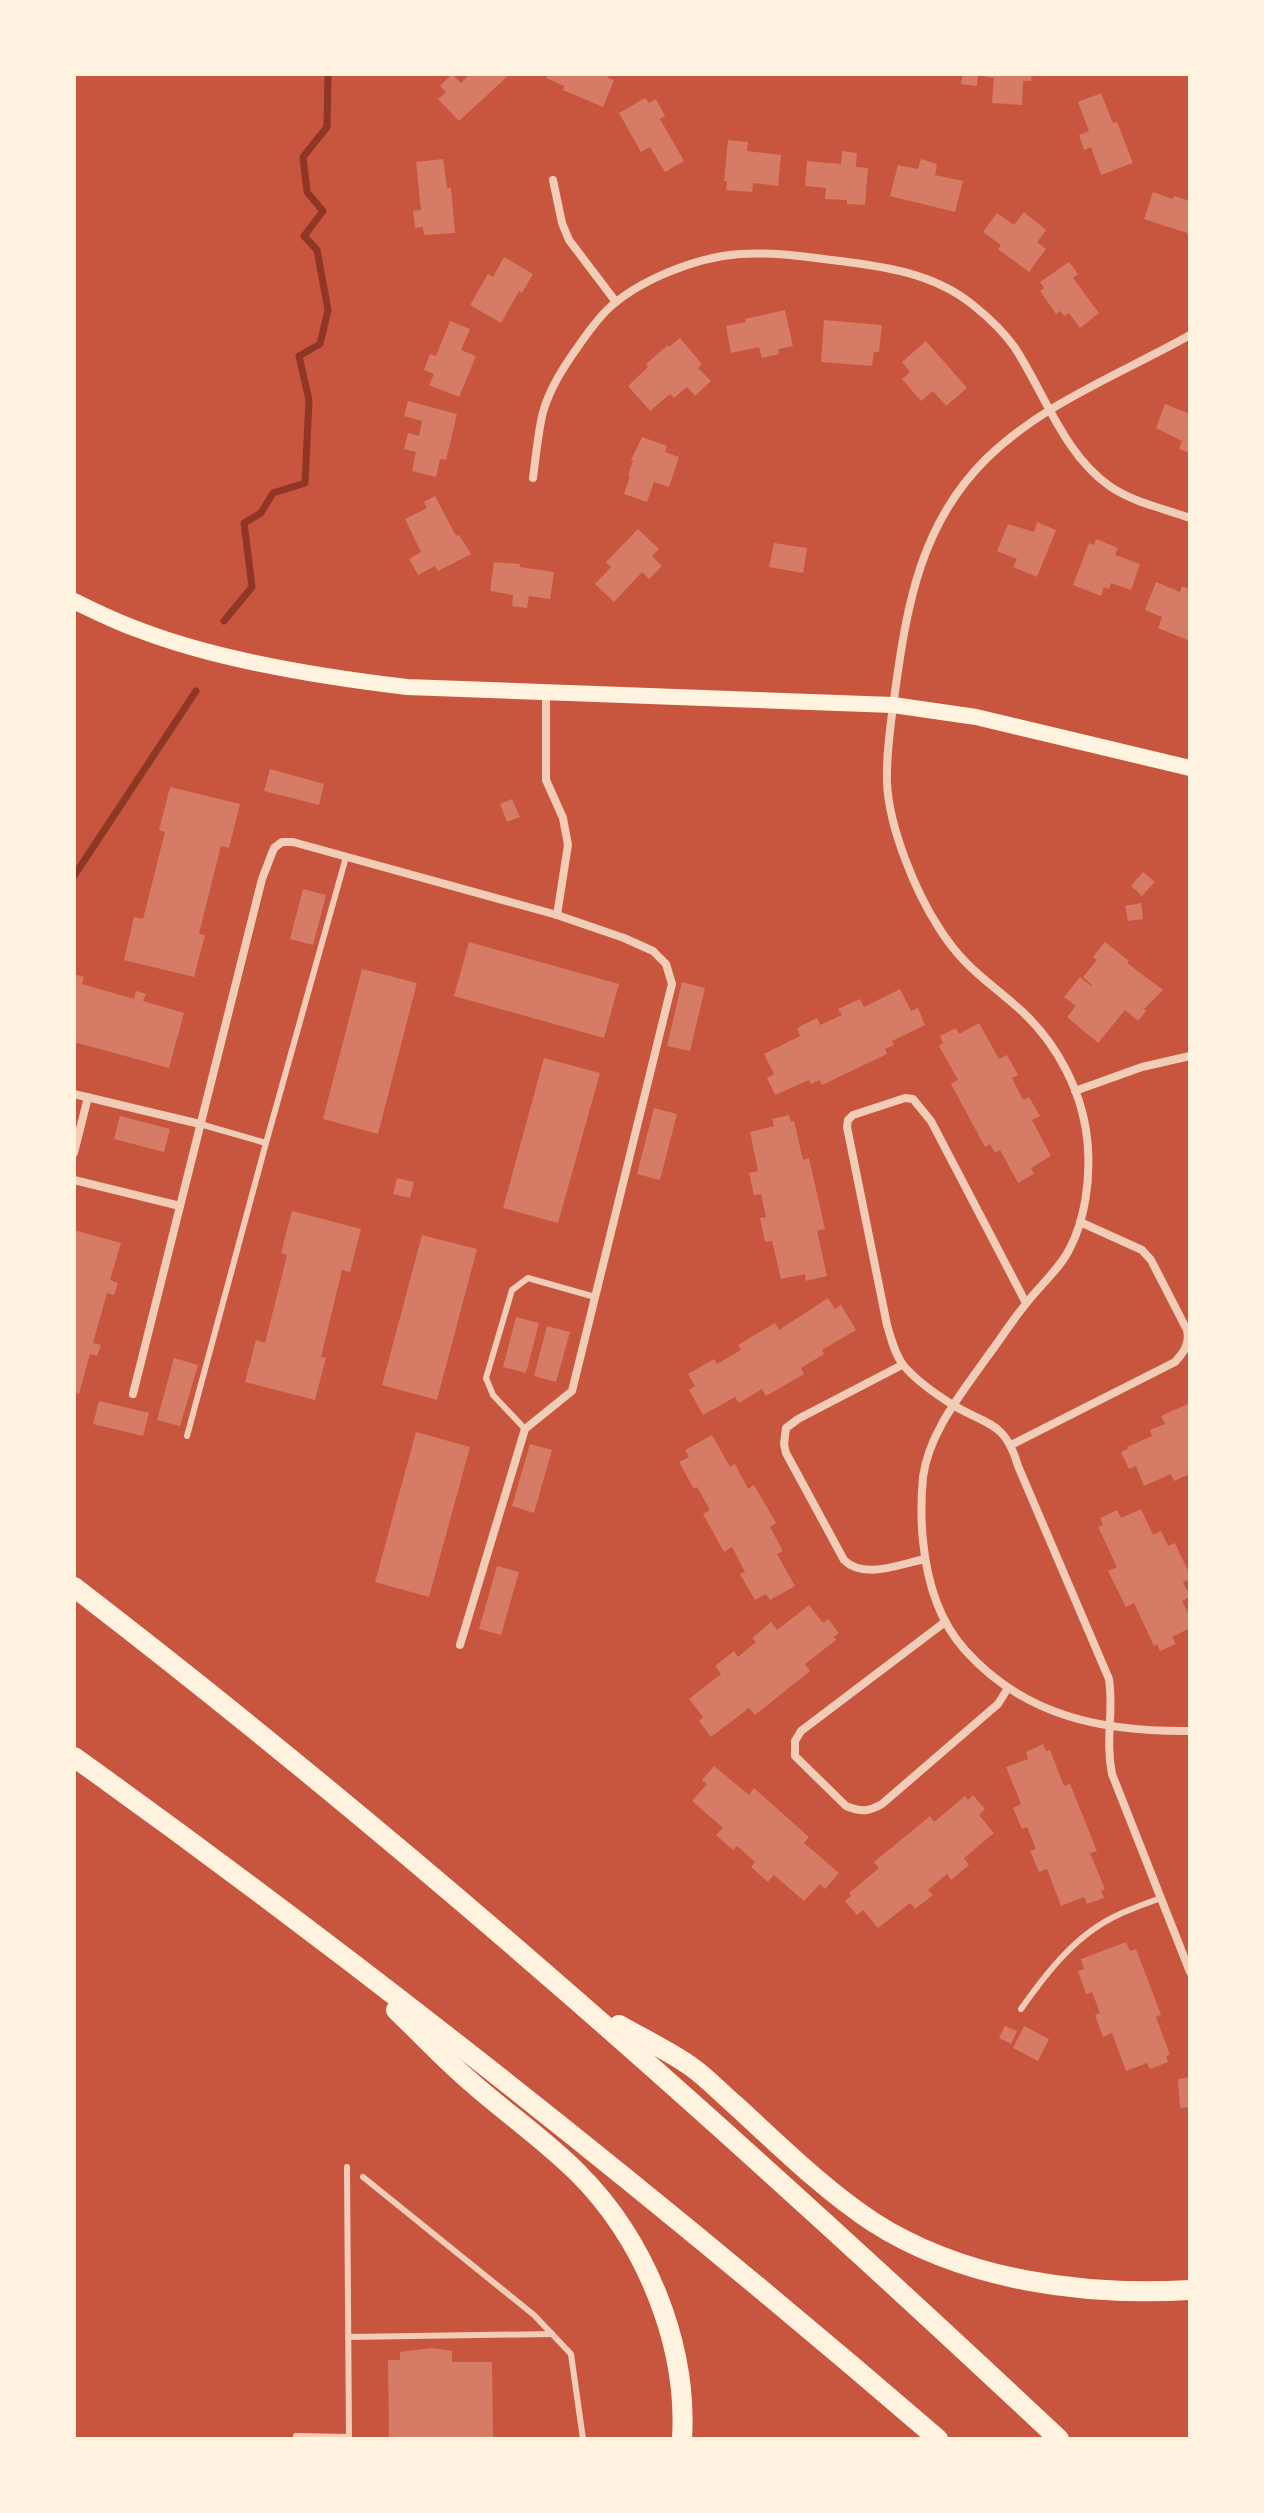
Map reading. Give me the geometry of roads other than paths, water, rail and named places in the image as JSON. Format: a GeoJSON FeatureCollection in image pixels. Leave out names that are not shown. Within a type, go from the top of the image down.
{"type":"FeatureCollection","features":[{"type":"Feature","properties":{"kind":"highway"},"geometry":{"type":"LineString","coordinates":[[74,1587],[347,1805],[584,2004],[1059,2439]]}},
{"type":"Feature","properties":{"kind":"highway"},"geometry":{"type":"LineString","coordinates":[[74,1757],[331,1945],[549,2114],[770,2294],[938,2439]]}},
{"type":"Feature","properties":{"kind":"highway"},"geometry":{"type":"LineString","coordinates":[[331,1945],[470,2081],[579,2174],[616,2219],[639,2258],[663,2312],[679,2377],[682,2439]]}},
{"type":"Feature","properties":{"kind":"highway"},"geometry":{"type":"LineString","coordinates":[[584,2004],[693,2067],[839,2197],[875,2223],[907,2240],[945,2257],[992,2272],[1061,2286],[1117,2292],[1190,2290]]}},
{"type":"Feature","properties":{"kind":"main road"},"geometry":{"type":"LineString","coordinates":[[74,601],[142,632],[188,646],[338,679],[407,687],[893,705],[991,721],[1190,768]]}},
{"type":"Feature","properties":{"kind":"street"},"geometry":{"type":"LineString","coordinates":[[553,180],[569,240],[616,302]]}},
{"type":"Feature","properties":{"kind":"street"},"geometry":{"type":"LineString","coordinates":[[533,478],[543,414],[556,379],[586,334],[616,302],[678,268],[738,254],[780,254],[902,270],[937,283],[972,303],[1014,347],[1088,468],[1122,493],[1190,518]]}},
{"type":"Feature","properties":{"kind":"street"},"geometry":{"type":"LineString","coordinates":[[1190,335],[1049,408],[991,454],[972,474],[937,526],[919,565],[909,603],[893,705],[887,784],[898,836],[912,879],[938,926],[963,962],[1019,1008],[1061,1057],[1084,1117],[1088,1149],[1087,1184],[1080,1222],[1070,1249],[1026,1303],[953,1405],[934,1441],[923,1474],[922,1525],[932,1591],[945,1622],[960,1645],[978,1664],[1008,1688],[1043,1708],[1096,1725],[1190,1731]]}},
{"type":"Feature","properties":{"kind":"street"},"geometry":{"type":"LineString","coordinates":[[546,691],[546,780],[563,818],[568,845],[557,915]]}},
{"type":"Feature","properties":{"kind":"street"},"geometry":{"type":"LineString","coordinates":[[133,1394],[262,879],[274,848],[282,842],[293,842],[557,915],[653,951],[666,964],[672,984],[572,1391],[525,1429],[460,1645]]}},
{"type":"Feature","properties":{"kind":"street"},"geometry":{"type":"LineString","coordinates":[[1075,1091],[1142,1067],[1190,1056]]}},
{"type":"Feature","properties":{"kind":"street"},"geometry":{"type":"LineString","coordinates":[[74,1094],[200,1124]]}},
{"type":"Feature","properties":{"kind":"street"},"geometry":{"type":"LineString","coordinates":[[74,1153],[88,1097]]}},
{"type":"Feature","properties":{"kind":"street"},"geometry":{"type":"LineString","coordinates":[[1026,1303],[931,1121],[913,1099],[905,1098],[853,1115],[847,1127],[887,1325],[902,1365],[953,1405],[999,1430],[1011,1445],[1109,1679],[1108,1754],[1112,1774],[1190,1972]]}},
{"type":"Feature","properties":{"kind":"street"},"geometry":{"type":"LineString","coordinates":[[74,1180],[180,1206]]}},
{"type":"Feature","properties":{"kind":"street"},"geometry":{"type":"LineString","coordinates":[[1011,1445],[1175,1362],[1189,1339],[1151,1260],[1142,1250],[1080,1222]]}},
{"type":"Feature","properties":{"kind":"street"},"geometry":{"type":"LineString","coordinates":[[902,1365],[798,1419],[786,1428],[784,1444],[844,1560],[851,1567],[876,1569],[925,1559]]}},
{"type":"Feature","properties":{"kind":"street"},"geometry":{"type":"LineString","coordinates":[[945,1622],[801,1731],[795,1741],[795,1756],[846,1806],[857,1811],[869,1811],[882,1804],[998,1704],[1008,1688]]}},
{"type":"Feature","properties":{"kind":"lane"},"geometry":{"type":"LineString","coordinates":[[187,1436],[346,857]]}},
{"type":"Feature","properties":{"kind":"lane"},"geometry":{"type":"LineString","coordinates":[[200,1124],[266,1143]]}},
{"type":"Feature","properties":{"kind":"lane"},"geometry":{"type":"LineString","coordinates":[[525,1429],[493,1395],[486,1378],[512,1290],[528,1278],[595,1297]]}},
{"type":"Feature","properties":{"kind":"lane"},"geometry":{"type":"LineString","coordinates":[[1021,2009],[1047,1972],[1083,1937],[1118,1914],[1161,1898]]}},
{"type":"Feature","properties":{"kind":"lane"},"geometry":{"type":"LineString","coordinates":[[296,2436],[349,2438],[347,2167]]}},
{"type":"Feature","properties":{"kind":"lane"},"geometry":{"type":"LineString","coordinates":[[363,2177],[534,2315],[571,2354],[583,2439]]}},
{"type":"Feature","properties":{"kind":"lane"},"geometry":{"type":"LineString","coordinates":[[348,2337],[552,2334]]}},
{"type":"Feature","properties":{"kind":"waterway"},"geometry":{"type":"LineString","coordinates":[[224,621],[252,587],[244,523],[261,513],[273,493],[305,483],[309,400],[299,356],[320,344],[328,310],[317,250],[304,236],[323,211],[307,192],[303,157],[327,127],[328,74]]}},
{"type":"Feature","properties":{"kind":"waterway"},"geometry":{"type":"LineString","coordinates":[[74,876],[196,691]]}}]}
